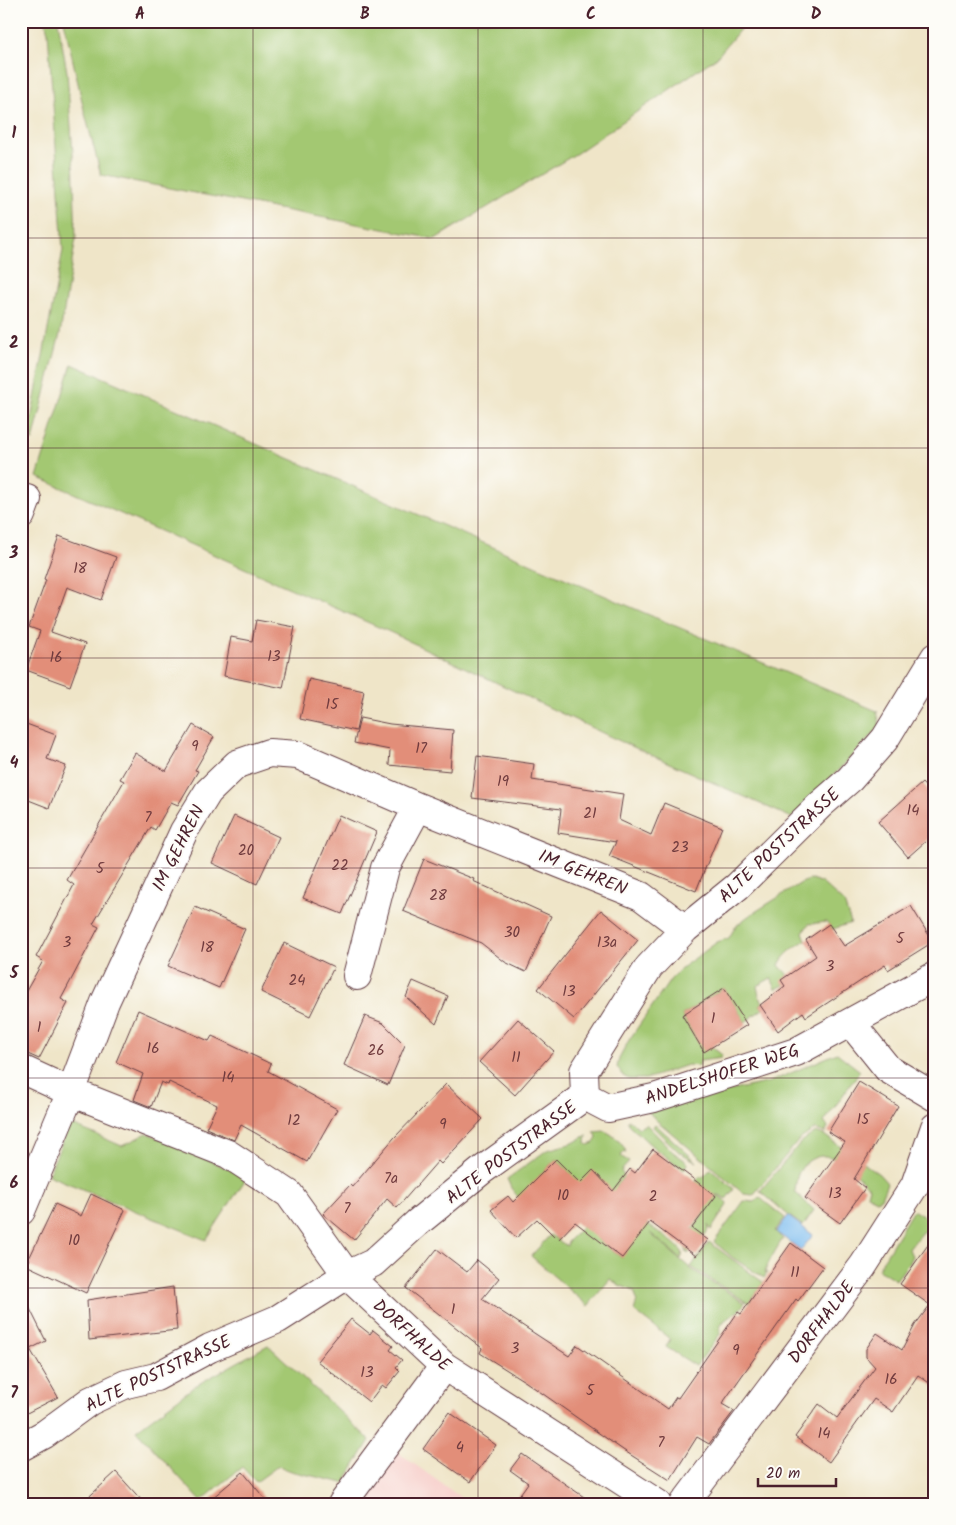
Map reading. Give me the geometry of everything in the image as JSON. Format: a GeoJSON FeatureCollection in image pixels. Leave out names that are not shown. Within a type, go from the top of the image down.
{"type":"FeatureCollection","features":[{"type":"Feature","properties":{"kind":"street","name":"ALTE POSTSTRASSE"},"geometry":{"type":"LineString","coordinates":[[21,1447],[45,1434],[90,1401],[126,1384],[156,1377],[210,1348],[278,1320],[347,1276],[373,1263],[417,1223],[481,1171],[585,1096],[584,1071],[649,967],[685,929],[738,886],[819,806],[850,780],[885,739],[935,657]]}},
{"type":"Feature","properties":{"kind":"street","name":"IM GEHREN"},"geometry":{"type":"LineString","coordinates":[[21,1211],[71,1092],[105,1002],[184,831],[208,792],[237,764],[269,753],[298,755],[418,807],[641,896],[685,929]]}},
{"type":"Feature","properties":{"kind":"street"},"geometry":{"type":"LineString","coordinates":[[356,976],[384,868],[418,807]]}},
{"type":"Feature","properties":{"kind":"street","name":"ANDELSHOFER WEG"},"geometry":{"type":"LineString","coordinates":[[585,1096],[608,1108],[654,1098],[796,1052],[935,976]]}},
{"type":"Feature","properties":{"kind":"street"},"geometry":{"type":"LineString","coordinates":[[850,1022],[888,1069],[935,1097]]}},
{"type":"Feature","properties":{"kind":"street"},"geometry":{"type":"LineString","coordinates":[[21,1069],[71,1092],[228,1154],[289,1194],[347,1276]]}},
{"type":"Feature","properties":{"kind":"street","name":"DORFHALDE"},"geometry":{"type":"LineString","coordinates":[[684,1504],[863,1266],[915,1185],[935,1128]]}},
{"type":"Feature","properties":{"kind":"street","name":"DORFHALDE"},"geometry":{"type":"LineString","coordinates":[[347,1276],[444,1366],[658,1504]]}},
{"type":"Feature","properties":{"kind":"street"},"geometry":{"type":"LineString","coordinates":[[342,1504],[444,1366]]}},
{"type":"Feature","properties":{"kind":"shaded area"},"geometry":{"type":"Polygon","coordinates":[[[396,1451],[470,1504],[356,1504],[396,1451]]]}},
{"type":"Feature","properties":{"kind":"green space"},"geometry":{"type":"Polygon","coordinates":[[[45,21],[58,21],[67,72],[73,154],[76,238],[60,334],[33,441],[21,436],[21,432],[28,435],[63,250],[48,32],[45,21]]]}},
{"type":"Feature","properties":{"kind":"green space"},"geometry":{"type":"Polygon","coordinates":[[[64,21],[747,21],[717,57],[577,153],[435,239],[101,175],[64,21]]]}},
{"type":"Feature","properties":{"kind":"green space"},"geometry":{"type":"Polygon","coordinates":[[[72,364],[647,614],[877,711],[880,727],[792,818],[611,737],[392,633],[37,477],[72,364]]]}},
{"type":"Feature","properties":{"kind":"green space"},"geometry":{"type":"Polygon","coordinates":[[[812,879],[822,883],[844,903],[851,923],[833,929],[826,922],[809,924],[803,932],[806,940],[787,954],[779,965],[787,975],[784,985],[776,989],[771,978],[757,986],[759,996],[763,1002],[760,1005],[763,1009],[745,1022],[724,988],[682,1015],[704,1051],[712,1047],[722,1055],[721,1058],[700,1061],[699,1066],[687,1065],[646,1079],[629,1079],[623,1076],[617,1067],[619,1059],[629,1040],[671,979],[685,965],[717,942],[729,938],[735,927],[747,917],[801,883],[812,879]]]}},
{"type":"Feature","properties":{"kind":"green space"},"geometry":{"type":"Polygon","coordinates":[[[837,1053],[860,1071],[824,1122],[828,1127],[825,1133],[815,1129],[799,1140],[753,1195],[744,1194],[656,1120],[646,1109],[770,1082],[837,1053]]]}},
{"type":"Feature","properties":{"kind":"green space"},"geometry":{"type":"Polygon","coordinates":[[[629,1120],[639,1128],[646,1124],[673,1152],[686,1161],[688,1164],[684,1170],[653,1147],[628,1124],[627,1121],[629,1120]]]}},
{"type":"Feature","properties":{"kind":"green space"},"geometry":{"type":"Polygon","coordinates":[[[70,1124],[122,1146],[147,1133],[247,1177],[206,1240],[48,1175],[70,1124]]]}},
{"type":"Feature","properties":{"kind":"green space"},"geometry":{"type":"Polygon","coordinates":[[[655,1124],[697,1162],[679,1152],[653,1127],[655,1124]]]}},
{"type":"Feature","properties":{"kind":"green space"},"geometry":{"type":"Polygon","coordinates":[[[594,1132],[607,1132],[623,1146],[626,1153],[624,1152],[621,1156],[629,1162],[621,1171],[624,1176],[616,1187],[625,1195],[647,1223],[679,1248],[683,1253],[681,1259],[650,1233],[691,1269],[745,1303],[724,1321],[720,1327],[720,1334],[696,1366],[666,1347],[670,1339],[634,1311],[637,1300],[634,1291],[610,1279],[588,1306],[531,1256],[550,1235],[567,1246],[568,1241],[589,1220],[568,1178],[571,1174],[556,1159],[540,1175],[527,1209],[511,1188],[507,1179],[547,1150],[573,1143],[587,1135],[586,1143],[588,1145],[594,1143],[597,1138],[594,1132]],[[617,1214],[598,1240],[622,1258],[617,1214]]]}},
{"type":"Feature","properties":{"kind":"green space"},"geometry":{"type":"Polygon","coordinates":[[[816,1132],[824,1135],[879,1174],[887,1183],[881,1198],[877,1200],[867,1195],[869,1187],[840,1162],[826,1156],[812,1159],[799,1171],[796,1183],[795,1192],[814,1210],[803,1226],[760,1191],[801,1142],[816,1132]]]}},
{"type":"Feature","properties":{"kind":"green space"},"geometry":{"type":"Polygon","coordinates":[[[711,1169],[734,1189],[726,1199],[720,1195],[684,1195],[699,1177],[703,1177],[711,1169]]]}},
{"type":"Feature","properties":{"kind":"green space"},"geometry":{"type":"Polygon","coordinates":[[[719,1196],[726,1201],[727,1205],[711,1230],[708,1225],[709,1228],[705,1235],[702,1235],[688,1254],[683,1243],[702,1216],[700,1210],[711,1197],[719,1196]]]}},
{"type":"Feature","properties":{"kind":"green space"},"geometry":{"type":"Polygon","coordinates":[[[759,1197],[785,1218],[775,1231],[783,1239],[767,1266],[765,1272],[767,1273],[764,1278],[733,1258],[714,1242],[744,1201],[754,1202],[759,1197]]]}},
{"type":"Feature","properties":{"kind":"green space"},"geometry":{"type":"Polygon","coordinates":[[[913,1210],[935,1224],[935,1236],[926,1231],[922,1232],[909,1249],[912,1256],[896,1280],[878,1269],[913,1210]]]}},
{"type":"Feature","properties":{"kind":"green space"},"geometry":{"type":"Polygon","coordinates":[[[709,1242],[764,1283],[748,1303],[691,1267],[709,1242]]]}},
{"type":"Feature","properties":{"kind":"green space"},"geometry":{"type":"Polygon","coordinates":[[[268,1345],[370,1440],[344,1483],[294,1472],[278,1466],[256,1482],[242,1467],[201,1501],[136,1430],[195,1386],[268,1345]]]}},
{"type":"Feature","properties":{"kind":"water"},"geometry":{"type":"Polygon","coordinates":[[[788,1216],[813,1235],[801,1250],[776,1232],[788,1216]]]}},
{"type":"Feature","properties":{"kind":"building"},"geometry":{"type":"Polygon","coordinates":[[[59,536],[116,557],[101,600],[67,587],[51,632],[85,644],[70,686],[26,670],[40,631],[29,627],[59,536]]]}},
{"type":"Feature","properties":{"kind":"building"},"geometry":{"type":"Polygon","coordinates":[[[256,620],[295,627],[283,688],[224,676],[231,637],[252,641],[256,620]]]}},
{"type":"Feature","properties":{"kind":"building"},"geometry":{"type":"Polygon","coordinates":[[[309,679],[364,691],[356,731],[300,719],[309,679]]]}},
{"type":"Feature","properties":{"kind":"building"},"geometry":{"type":"Polygon","coordinates":[[[360,718],[390,724],[453,730],[450,771],[389,765],[390,750],[354,743],[360,718]]]}},
{"type":"Feature","properties":{"kind":"building"},"geometry":{"type":"Polygon","coordinates":[[[21,722],[56,735],[47,759],[66,766],[49,808],[21,797],[21,722]]]}},
{"type":"Feature","properties":{"kind":"building"},"geometry":{"type":"Polygon","coordinates":[[[193,725],[214,737],[195,770],[198,771],[178,805],[171,802],[155,830],[151,827],[93,924],[99,927],[61,999],[68,1003],[39,1059],[21,1051],[21,1000],[43,961],[36,957],[74,885],[67,880],[124,781],[120,779],[135,753],[166,771],[193,725]]]}},
{"type":"Feature","properties":{"kind":"building"},"geometry":{"type":"Polygon","coordinates":[[[477,756],[534,764],[532,780],[623,794],[619,820],[651,835],[664,803],[722,827],[696,891],[609,856],[616,842],[558,833],[561,809],[472,798],[477,756]]]}},
{"type":"Feature","properties":{"kind":"building"},"geometry":{"type":"Polygon","coordinates":[[[922,783],[935,797],[935,833],[908,857],[878,822],[922,783]]]}},
{"type":"Feature","properties":{"kind":"building"},"geometry":{"type":"Polygon","coordinates":[[[339,815],[377,832],[342,914],[303,898],[339,815]]]}},
{"type":"Feature","properties":{"kind":"building"},"geometry":{"type":"Polygon","coordinates":[[[234,816],[279,837],[257,884],[212,863],[234,816]]]}},
{"type":"Feature","properties":{"kind":"building"},"geometry":{"type":"Polygon","coordinates":[[[424,859],[474,879],[473,881],[551,916],[526,972],[505,962],[481,943],[403,911],[424,859]]]}},
{"type":"Feature","properties":{"kind":"building"},"geometry":{"type":"Polygon","coordinates":[[[911,906],[933,942],[888,970],[885,965],[806,1017],[803,1012],[778,1031],[760,1005],[785,986],[781,980],[816,956],[806,940],[829,924],[844,946],[911,906]]]}},
{"type":"Feature","properties":{"kind":"building"},"geometry":{"type":"Polygon","coordinates":[[[195,907],[245,929],[219,988],[168,966],[195,907]]]}},
{"type":"Feature","properties":{"kind":"building"},"geometry":{"type":"Polygon","coordinates":[[[601,910],[638,940],[574,1019],[538,989],[601,910]]]}},
{"type":"Feature","properties":{"kind":"building"},"geometry":{"type":"Polygon","coordinates":[[[284,943],[334,967],[310,1016],[261,992],[284,943]]]}},
{"type":"Feature","properties":{"kind":"building"},"geometry":{"type":"Polygon","coordinates":[[[413,981],[448,996],[436,1024],[406,997],[413,981]]]}},
{"type":"Feature","properties":{"kind":"building"},"geometry":{"type":"Polygon","coordinates":[[[724,988],[747,1025],[704,1052],[682,1015],[724,988]]]}},
{"type":"Feature","properties":{"kind":"building"},"geometry":{"type":"Polygon","coordinates":[[[138,1010],[209,1041],[212,1036],[271,1064],[268,1071],[337,1109],[307,1162],[241,1125],[234,1140],[206,1128],[217,1105],[169,1082],[168,1085],[161,1082],[151,1107],[134,1100],[143,1074],[116,1062],[138,1010]]]}},
{"type":"Feature","properties":{"kind":"building"},"geometry":{"type":"Polygon","coordinates":[[[365,1016],[383,1023],[405,1045],[388,1085],[344,1065],[365,1016]]]}},
{"type":"Feature","properties":{"kind":"building"},"geometry":{"type":"Polygon","coordinates":[[[518,1019],[554,1051],[515,1095],[479,1062],[518,1019]]]}},
{"type":"Feature","properties":{"kind":"building"},"geometry":{"type":"Polygon","coordinates":[[[859,1082],[898,1106],[854,1179],[865,1188],[840,1223],[805,1198],[845,1142],[828,1132],[859,1082]]]}},
{"type":"Feature","properties":{"kind":"building"},"geometry":{"type":"Polygon","coordinates":[[[446,1084],[483,1119],[441,1164],[438,1161],[397,1208],[387,1199],[354,1240],[323,1214],[350,1185],[352,1187],[394,1138],[446,1084]]]}},
{"type":"Feature","properties":{"kind":"building"},"geometry":{"type":"Polygon","coordinates":[[[653,1149],[716,1196],[692,1228],[708,1240],[696,1256],[650,1222],[622,1258],[575,1222],[558,1240],[537,1219],[516,1238],[491,1210],[508,1196],[513,1202],[556,1159],[580,1183],[593,1170],[613,1191],[630,1169],[635,1173],[653,1149]]]}},
{"type":"Feature","properties":{"kind":"building"},"geometry":{"type":"Polygon","coordinates":[[[91,1194],[125,1210],[86,1293],[26,1265],[55,1204],[81,1216],[91,1194]]]}},
{"type":"Feature","properties":{"kind":"building"},"geometry":{"type":"Polygon","coordinates":[[[935,1235],[935,1387],[918,1375],[893,1412],[874,1399],[829,1462],[795,1437],[819,1404],[837,1418],[875,1367],[866,1357],[866,1349],[877,1333],[902,1350],[915,1325],[930,1305],[900,1284],[935,1235]]]}},
{"type":"Feature","properties":{"kind":"building"},"geometry":{"type":"Polygon","coordinates":[[[791,1243],[823,1267],[798,1301],[796,1299],[722,1404],[734,1411],[709,1444],[697,1437],[670,1480],[480,1353],[482,1348],[406,1288],[437,1249],[467,1272],[477,1260],[499,1278],[482,1299],[569,1356],[577,1345],[668,1409],[676,1397],[678,1398],[738,1312],[741,1314],[791,1243]]]}},
{"type":"Feature","properties":{"kind":"building"},"geometry":{"type":"Polygon","coordinates":[[[173,1287],[177,1330],[89,1340],[87,1300],[173,1287]]]}},
{"type":"Feature","properties":{"kind":"building"},"geometry":{"type":"Polygon","coordinates":[[[21,1291],[46,1341],[30,1349],[58,1397],[21,1416],[21,1291]]]}},
{"type":"Feature","properties":{"kind":"building"},"geometry":{"type":"Polygon","coordinates":[[[351,1319],[370,1334],[373,1330],[393,1346],[390,1350],[402,1360],[396,1367],[400,1371],[386,1388],[382,1385],[369,1402],[317,1361],[351,1319]]]}},
{"type":"Feature","properties":{"kind":"building"},"geometry":{"type":"Polygon","coordinates":[[[449,1412],[496,1445],[470,1482],[423,1449],[449,1412]]]}},
{"type":"Feature","properties":{"kind":"building"},"geometry":{"type":"Polygon","coordinates":[[[522,1454],[594,1504],[513,1504],[528,1483],[510,1470],[522,1454]]]}},
{"type":"Feature","properties":{"kind":"building"},"geometry":{"type":"Polygon","coordinates":[[[116,1472],[145,1504],[81,1504],[116,1472]]]}},
{"type":"Feature","properties":{"kind":"building"},"geometry":{"type":"Polygon","coordinates":[[[243,1472],[269,1504],[205,1504],[243,1472]]]}}]}
